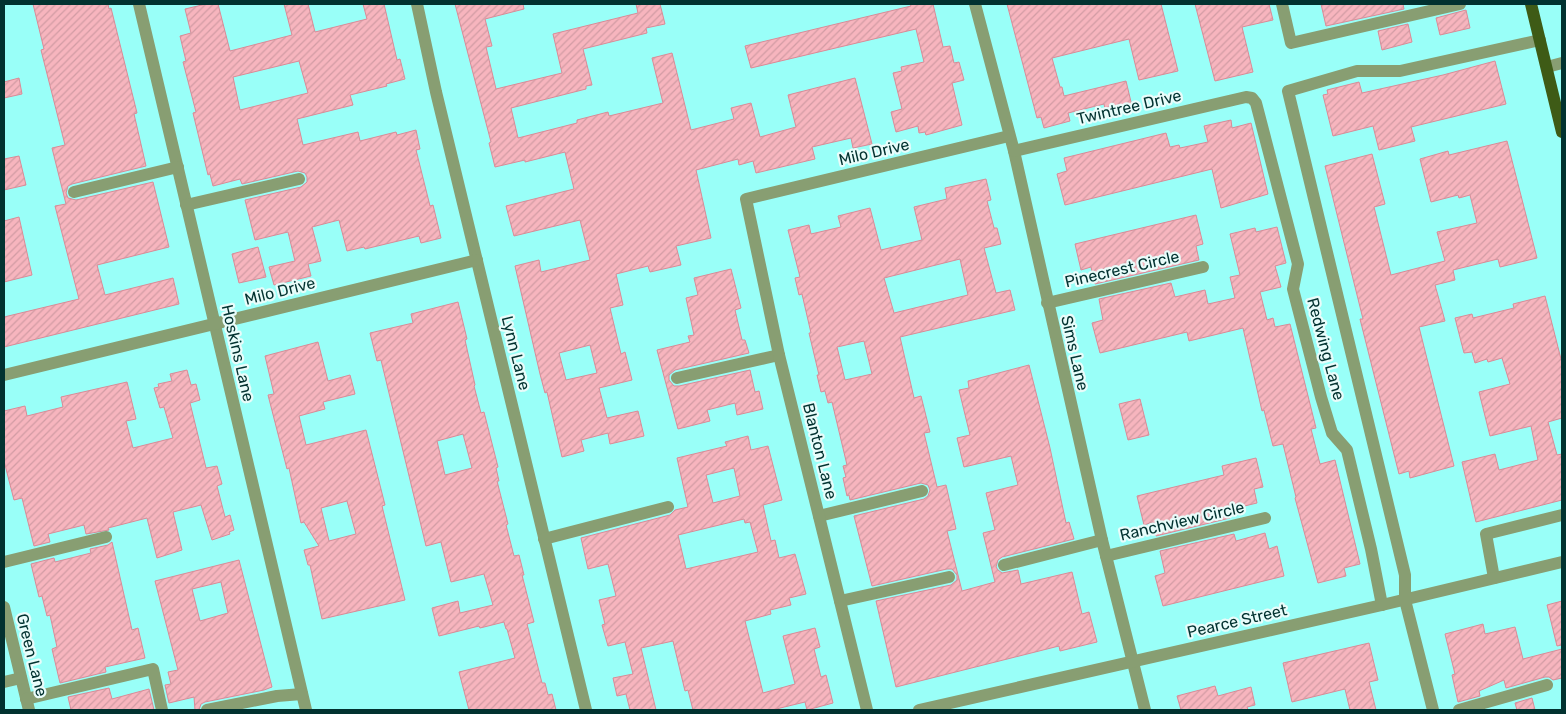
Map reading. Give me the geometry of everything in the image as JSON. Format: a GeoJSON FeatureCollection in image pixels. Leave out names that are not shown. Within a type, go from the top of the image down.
{"type":"FeatureCollection","features":[{"type":"Feature","properties":{"kind":"main road"},"geometry":{"type":"LineString","coordinates":[[1531,4],[1562,132]]}},
{"type":"Feature","properties":{"kind":"street","name":"Hoskins Lane"},"geometry":{"type":"LineString","coordinates":[[139,4],[306,710]]}},
{"type":"Feature","properties":{"kind":"street","name":"Lynn Lane"},"geometry":{"type":"LineString","coordinates":[[417,4],[586,710]]}},
{"type":"Feature","properties":{"kind":"street","name":"Sims Lane"},"geometry":{"type":"LineString","coordinates":[[975,4],[1014,151],[1102,540],[1145,710]]}},
{"type":"Feature","properties":{"kind":"street"},"geometry":{"type":"LineString","coordinates":[[1282,4],[1291,42],[1460,4]]}},
{"type":"Feature","properties":{"kind":"street"},"geometry":{"type":"LineString","coordinates":[[1433,710],[1405,600],[1405,575],[1288,91],[1357,71],[1400,71],[1540,40]]}},
{"type":"Feature","properties":{"kind":"street"},"geometry":{"type":"LineString","coordinates":[[1547,67],[1562,63]]}},
{"type":"Feature","properties":{"kind":"street","name":"Twintree Drive"},"geometry":{"type":"LineString","coordinates":[[1014,151],[1246,97],[1252,98]]}},
{"type":"Feature","properties":{"kind":"street","name":"Redwing Lane"},"geometry":{"type":"LineString","coordinates":[[1252,98],[1256,103],[1270,152],[1298,264],[1293,289],[1332,433],[1348,450],[1382,605]]}},
{"type":"Feature","properties":{"kind":"street","name":"Milo Drive"},"geometry":{"type":"LineString","coordinates":[[746,199],[1009,136]]}},
{"type":"Feature","properties":{"kind":"street"},"geometry":{"type":"LineString","coordinates":[[74,192],[178,167]]}},
{"type":"Feature","properties":{"kind":"street"},"geometry":{"type":"LineString","coordinates":[[186,205],[299,179]]}},
{"type":"Feature","properties":{"kind":"street","name":"Blanton Lane"},"geometry":{"type":"LineString","coordinates":[[746,199],[779,355],[867,710]]}},
{"type":"Feature","properties":{"kind":"street","name":"Milo Drive"},"geometry":{"type":"LineString","coordinates":[[4,375],[477,260]]}},
{"type":"Feature","properties":{"kind":"street","name":"Pinecrest Circle"},"geometry":{"type":"LineString","coordinates":[[1047,303],[1203,268]]}},
{"type":"Feature","properties":{"kind":"street"},"geometry":{"type":"LineString","coordinates":[[677,378],[779,355]]}},
{"type":"Feature","properties":{"kind":"street"},"geometry":{"type":"LineString","coordinates":[[819,516],[922,491]]}},
{"type":"Feature","properties":{"kind":"street"},"geometry":{"type":"LineString","coordinates":[[544,539],[668,506]]}},
{"type":"Feature","properties":{"kind":"street"},"geometry":{"type":"LineString","coordinates":[[1494,578],[1486,534],[1562,515]]}},
{"type":"Feature","properties":{"kind":"street","name":"Ranchview Circle"},"geometry":{"type":"LineString","coordinates":[[1106,556],[1265,518]]}},
{"type":"Feature","properties":{"kind":"street"},"geometry":{"type":"LineString","coordinates":[[4,562],[106,537]]}},
{"type":"Feature","properties":{"kind":"street"},"geometry":{"type":"LineString","coordinates":[[1004,565],[1102,540]]}},
{"type":"Feature","properties":{"kind":"street","name":"Pearce Street"},"geometry":{"type":"LineString","coordinates":[[919,710],[1405,600],[1562,562]]}},
{"type":"Feature","properties":{"kind":"street"},"geometry":{"type":"LineString","coordinates":[[840,601],[949,577]]}},
{"type":"Feature","properties":{"kind":"street","name":"Green Lane"},"geometry":{"type":"LineString","coordinates":[[4,606],[27,704]]}},
{"type":"Feature","properties":{"kind":"street"},"geometry":{"type":"LineString","coordinates":[[27,704],[152,669],[162,710]]}},
{"type":"Feature","properties":{"kind":"street"},"geometry":{"type":"LineString","coordinates":[[4,682],[21,678]]}},
{"type":"Feature","properties":{"kind":"street"},"geometry":{"type":"LineString","coordinates":[[1459,710],[1547,685]]}},
{"type":"Feature","properties":{"kind":"street"},"geometry":{"type":"LineString","coordinates":[[208,710],[277,696],[302,694]]}},
{"type":"Feature","properties":{"kind":"building"},"geometry":{"type":"Polygon","coordinates":[[[33,4],[108,4],[109,9],[111,8],[137,113],[134,114],[146,166],[72,184],[68,186],[66,193],[68,198],[76,200],[153,182],[169,247],[97,265],[105,295],[173,278],[179,304],[4,347],[4,317],[79,299],[55,206],[66,204],[52,148],[65,145],[41,50],[44,49],[33,4]]]}},
{"type":"Feature","properties":{"kind":"building"},"geometry":{"type":"Polygon","coordinates":[[[206,4],[218,4],[230,51],[292,35],[284,4],[308,4],[315,32],[367,19],[363,4],[384,4],[397,60],[400,59],[405,79],[386,84],[387,86],[350,95],[353,105],[297,119],[303,145],[358,132],[360,141],[396,132],[397,135],[416,130],[420,149],[416,150],[430,206],[433,205],[441,238],[421,243],[419,236],[365,249],[364,247],[347,251],[339,220],[312,227],[321,261],[308,264],[311,276],[274,285],[269,267],[295,261],[288,232],[255,240],[245,200],[301,187],[307,182],[307,177],[305,173],[298,171],[242,184],[240,179],[213,186],[210,174],[208,175],[193,113],[196,112],[183,62],[186,61],[180,36],[191,33],[185,9],[206,4]],[[299,61],[233,77],[240,110],[308,93],[299,61]]]}},
{"type":"Feature","properties":{"kind":"building"},"geometry":{"type":"Polygon","coordinates":[[[455,4],[523,4],[524,9],[485,19],[492,46],[486,47],[496,89],[562,73],[553,34],[638,13],[636,4],[660,4],[665,24],[646,28],[647,33],[583,49],[592,85],[586,86],[586,89],[511,108],[518,138],[577,123],[577,120],[608,112],[609,116],[663,103],[652,58],[672,53],[691,130],[734,119],[731,108],[751,103],[760,137],[796,127],[788,95],[855,78],[872,144],[853,148],[851,138],[812,147],[815,159],[756,173],[753,161],[739,165],[738,159],[696,170],[711,238],[676,246],[681,265],[650,272],[648,266],[616,274],[623,305],[610,308],[621,354],[625,352],[632,380],[599,388],[607,418],[638,411],[644,436],[610,444],[608,433],[581,440],[584,451],[562,457],[547,392],[545,393],[540,374],[515,266],[539,260],[541,272],[590,260],[580,220],[514,236],[506,206],[574,189],[565,152],[495,167],[489,143],[491,142],[455,4]],[[590,345],[559,353],[566,380],[597,373],[590,345]]]}},
{"type":"Feature","properties":{"kind":"building"},"geometry":{"type":"Polygon","coordinates":[[[910,4],[933,4],[943,47],[950,46],[954,63],[959,62],[964,80],[952,83],[962,125],[926,135],[925,132],[919,133],[918,126],[896,132],[891,112],[902,109],[893,73],[902,71],[901,67],[924,62],[916,29],[751,68],[745,46],[911,6],[910,4]]]}},
{"type":"Feature","properties":{"kind":"building"},"geometry":{"type":"Polygon","coordinates":[[[1007,4],[1161,4],[1178,71],[1139,80],[1129,39],[1052,58],[1064,96],[1126,81],[1132,106],[1106,113],[1104,104],[1068,113],[1070,121],[1044,128],[1041,117],[1037,118],[1007,4]]]}},
{"type":"Feature","properties":{"kind":"building"},"geometry":{"type":"Polygon","coordinates":[[[1195,4],[1269,4],[1273,20],[1242,27],[1253,72],[1215,81],[1195,4]]]}},
{"type":"Feature","properties":{"kind":"building"},"geometry":{"type":"Polygon","coordinates":[[[1321,4],[1403,4],[1404,9],[1326,26],[1321,4]]]}},
{"type":"Feature","properties":{"kind":"building"},"geometry":{"type":"Polygon","coordinates":[[[1466,10],[1470,28],[1440,35],[1436,18],[1466,10]]]}},
{"type":"Feature","properties":{"kind":"building"},"geometry":{"type":"Polygon","coordinates":[[[1408,24],[1412,42],[1382,50],[1378,31],[1408,24]]]}},
{"type":"Feature","properties":{"kind":"building"},"geometry":{"type":"Polygon","coordinates":[[[1495,61],[1506,104],[1411,127],[1415,141],[1379,150],[1373,126],[1333,136],[1323,95],[1328,94],[1327,90],[1359,82],[1362,93],[1495,61]]]}},
{"type":"Feature","properties":{"kind":"building"},"geometry":{"type":"Polygon","coordinates":[[[19,78],[22,94],[4,98],[4,82],[19,78]]]}},
{"type":"Feature","properties":{"kind":"building"},"geometry":{"type":"Polygon","coordinates":[[[1231,120],[1232,128],[1251,123],[1268,194],[1221,208],[1212,169],[1065,205],[1057,174],[1067,171],[1064,158],[1166,133],[1170,147],[1179,145],[1180,148],[1208,142],[1204,126],[1231,120]]]}},
{"type":"Feature","properties":{"kind":"building"},"geometry":{"type":"Polygon","coordinates":[[[1507,141],[1537,258],[1500,267],[1498,259],[1453,270],[1455,280],[1435,285],[1445,321],[1419,327],[1454,466],[1410,478],[1409,471],[1399,474],[1360,319],[1363,319],[1325,166],[1372,154],[1385,204],[1374,207],[1391,275],[1445,261],[1437,232],[1477,223],[1470,195],[1459,198],[1458,195],[1431,202],[1420,159],[1448,151],[1449,155],[1507,141]]]}},
{"type":"Feature","properties":{"kind":"building"},"geometry":{"type":"Polygon","coordinates":[[[19,156],[26,185],[4,190],[4,159],[19,156]]]}},
{"type":"Feature","properties":{"kind":"building"},"geometry":{"type":"Polygon","coordinates":[[[986,179],[991,200],[987,201],[994,228],[997,228],[1001,244],[984,248],[996,293],[1010,290],[1015,310],[900,337],[914,398],[921,396],[930,432],[924,433],[937,487],[946,485],[956,529],[947,531],[962,591],[995,582],[983,533],[995,530],[986,493],[1018,485],[1011,456],[964,467],[957,438],[970,435],[959,390],[969,388],[968,381],[1029,365],[1050,448],[1066,523],[1069,522],[1074,539],[1002,557],[998,560],[996,567],[1002,573],[1018,570],[1021,584],[1072,572],[1082,614],[1089,612],[1097,642],[1060,651],[1059,646],[896,687],[876,601],[951,585],[957,580],[957,575],[952,569],[947,569],[872,586],[854,516],[924,499],[928,496],[930,490],[928,485],[921,483],[850,500],[849,495],[847,496],[843,478],[846,477],[843,466],[847,465],[832,402],[828,403],[825,391],[821,392],[809,333],[811,333],[802,294],[799,295],[795,278],[800,277],[788,230],[809,225],[811,234],[841,227],[838,216],[870,208],[881,250],[922,240],[914,207],[947,199],[945,188],[986,179]],[[960,259],[884,278],[894,313],[968,295],[960,259]],[[864,341],[837,347],[845,380],[872,374],[864,341]]]}},
{"type":"Feature","properties":{"kind":"building"},"geometry":{"type":"Polygon","coordinates":[[[1196,215],[1203,244],[1196,246],[1199,260],[1095,284],[1091,267],[1081,270],[1075,244],[1196,215]]]}},
{"type":"Feature","properties":{"kind":"building"},"geometry":{"type":"Polygon","coordinates":[[[19,217],[32,275],[4,282],[4,221],[19,217]]]}},
{"type":"Feature","properties":{"kind":"building"},"geometry":{"type":"Polygon","coordinates":[[[1277,227],[1286,263],[1275,266],[1281,287],[1260,292],[1267,320],[1273,318],[1275,327],[1290,324],[1316,428],[1311,429],[1320,464],[1335,460],[1360,564],[1344,568],[1346,576],[1318,583],[1295,498],[1283,444],[1273,446],[1264,410],[1262,411],[1243,328],[1189,341],[1187,332],[1100,353],[1092,323],[1103,320],[1099,299],[1171,283],[1175,297],[1205,290],[1208,304],[1235,298],[1230,277],[1240,275],[1230,234],[1255,228],[1256,232],[1277,227]]]}},
{"type":"Feature","properties":{"kind":"building"},"geometry":{"type":"Polygon","coordinates":[[[258,247],[266,277],[239,283],[232,254],[258,247]]]}},
{"type":"Feature","properties":{"kind":"building"},"geometry":{"type":"Polygon","coordinates":[[[731,269],[741,308],[735,310],[742,340],[745,340],[749,353],[675,370],[669,375],[669,380],[674,386],[679,386],[750,370],[755,392],[759,391],[763,409],[737,415],[735,403],[707,410],[710,421],[678,429],[657,350],[690,342],[688,336],[694,335],[686,298],[698,295],[694,278],[731,269]]]}},
{"type":"Feature","properties":{"kind":"building"},"geometry":{"type":"Polygon","coordinates":[[[1545,296],[1562,363],[1562,418],[1548,422],[1557,455],[1562,454],[1562,500],[1476,522],[1462,462],[1495,454],[1499,470],[1538,460],[1531,426],[1490,436],[1479,392],[1510,384],[1502,358],[1488,362],[1487,359],[1475,363],[1472,352],[1464,353],[1455,318],[1472,314],[1473,318],[1514,308],[1513,304],[1545,296]]]}},
{"type":"Feature","properties":{"kind":"building"},"geometry":{"type":"Polygon","coordinates":[[[458,302],[467,339],[465,340],[474,386],[481,413],[484,412],[498,467],[496,468],[499,481],[497,481],[508,524],[506,525],[514,556],[519,555],[524,575],[522,575],[534,622],[527,624],[542,683],[545,683],[548,695],[552,694],[556,710],[469,710],[459,672],[515,658],[504,622],[439,636],[432,608],[458,601],[460,613],[493,605],[484,574],[451,582],[441,542],[426,546],[381,360],[377,361],[370,333],[413,323],[411,314],[458,302]],[[463,434],[437,441],[445,475],[472,468],[463,434]]]}},
{"type":"Feature","properties":{"kind":"building"},"geometry":{"type":"Polygon","coordinates":[[[318,342],[328,381],[350,375],[355,394],[323,402],[325,409],[299,416],[306,445],[366,430],[385,505],[382,506],[405,600],[322,619],[310,565],[308,565],[304,550],[319,546],[304,522],[301,523],[289,468],[287,469],[268,395],[274,394],[265,356],[318,342]],[[347,501],[321,508],[329,541],[356,534],[347,501]]]}},
{"type":"Feature","properties":{"kind":"building"},"geometry":{"type":"Polygon","coordinates":[[[187,370],[191,385],[196,384],[200,400],[190,403],[206,468],[217,466],[222,484],[217,486],[225,517],[230,515],[234,530],[229,532],[230,534],[212,540],[201,505],[173,512],[182,550],[157,558],[147,518],[108,528],[109,530],[86,534],[84,525],[48,534],[50,542],[34,546],[22,498],[14,500],[4,461],[4,411],[25,406],[27,416],[63,407],[61,397],[127,382],[136,419],[126,421],[133,448],[173,438],[164,407],[160,408],[154,388],[159,387],[158,384],[172,381],[170,374],[187,370]]]}},
{"type":"Feature","properties":{"kind":"building"},"geometry":{"type":"Polygon","coordinates":[[[1140,399],[1149,435],[1128,440],[1119,404],[1140,399]]]}},
{"type":"Feature","properties":{"kind":"building"},"geometry":{"type":"Polygon","coordinates":[[[748,436],[751,450],[768,446],[782,500],[763,505],[771,541],[775,540],[779,558],[795,554],[806,594],[789,598],[791,605],[770,610],[771,614],[745,621],[763,693],[795,684],[783,636],[815,628],[820,647],[814,649],[821,677],[826,675],[833,703],[807,710],[805,702],[772,710],[693,710],[688,690],[685,691],[673,641],[641,648],[656,710],[630,710],[626,694],[617,696],[613,678],[633,674],[625,642],[608,646],[602,625],[605,624],[599,600],[616,596],[608,564],[588,569],[581,538],[670,515],[675,510],[688,507],[677,458],[727,446],[725,442],[748,436]],[[734,468],[706,475],[713,503],[740,496],[734,468]],[[744,519],[678,535],[686,569],[758,552],[750,522],[745,523],[744,519]]]}},
{"type":"Feature","properties":{"kind":"building"},"geometry":{"type":"Polygon","coordinates":[[[1256,458],[1263,487],[1254,489],[1257,503],[1228,510],[1230,518],[1156,536],[1153,522],[1144,525],[1137,496],[1224,475],[1222,466],[1256,458]]]}},
{"type":"Feature","properties":{"kind":"building"},"geometry":{"type":"Polygon","coordinates":[[[1265,533],[1269,549],[1277,546],[1284,576],[1163,606],[1155,576],[1165,573],[1160,551],[1234,534],[1236,541],[1265,533]]]}},
{"type":"Feature","properties":{"kind":"building"},"geometry":{"type":"Polygon","coordinates":[[[112,542],[132,630],[138,628],[145,658],[105,667],[106,672],[60,683],[52,649],[57,647],[50,615],[47,616],[42,596],[39,597],[31,564],[54,558],[55,562],[91,553],[90,549],[108,545],[112,542]]]}},
{"type":"Feature","properties":{"kind":"building"},"geometry":{"type":"Polygon","coordinates":[[[239,560],[272,687],[205,702],[201,704],[199,710],[195,710],[194,697],[169,703],[165,685],[171,684],[168,672],[178,670],[155,581],[239,560]],[[221,582],[192,589],[200,621],[228,613],[221,582]]]}},
{"type":"Feature","properties":{"kind":"building"},"geometry":{"type":"Polygon","coordinates":[[[1562,601],[1562,645],[1557,646],[1547,605],[1562,601]]]}},
{"type":"Feature","properties":{"kind":"building"},"geometry":{"type":"Polygon","coordinates":[[[1483,624],[1485,634],[1515,627],[1523,659],[1562,649],[1562,678],[1553,680],[1545,677],[1506,688],[1504,680],[1479,691],[1480,696],[1458,702],[1452,675],[1455,674],[1445,634],[1483,624]]]}},
{"type":"Feature","properties":{"kind":"building"},"geometry":{"type":"Polygon","coordinates":[[[1369,643],[1378,680],[1369,682],[1376,710],[1350,710],[1345,689],[1292,702],[1283,663],[1369,643]]]}},
{"type":"Feature","properties":{"kind":"building"},"geometry":{"type":"Polygon","coordinates":[[[1215,686],[1218,696],[1251,687],[1255,705],[1247,707],[1248,710],[1181,710],[1177,696],[1215,686]]]}},
{"type":"Feature","properties":{"kind":"building"},"geometry":{"type":"Polygon","coordinates":[[[109,688],[112,699],[149,689],[154,710],[71,710],[68,697],[109,688]]]}},
{"type":"Feature","properties":{"kind":"building"},"geometry":{"type":"Polygon","coordinates":[[[1532,698],[1535,710],[1517,710],[1515,703],[1532,698]]]}}]}
